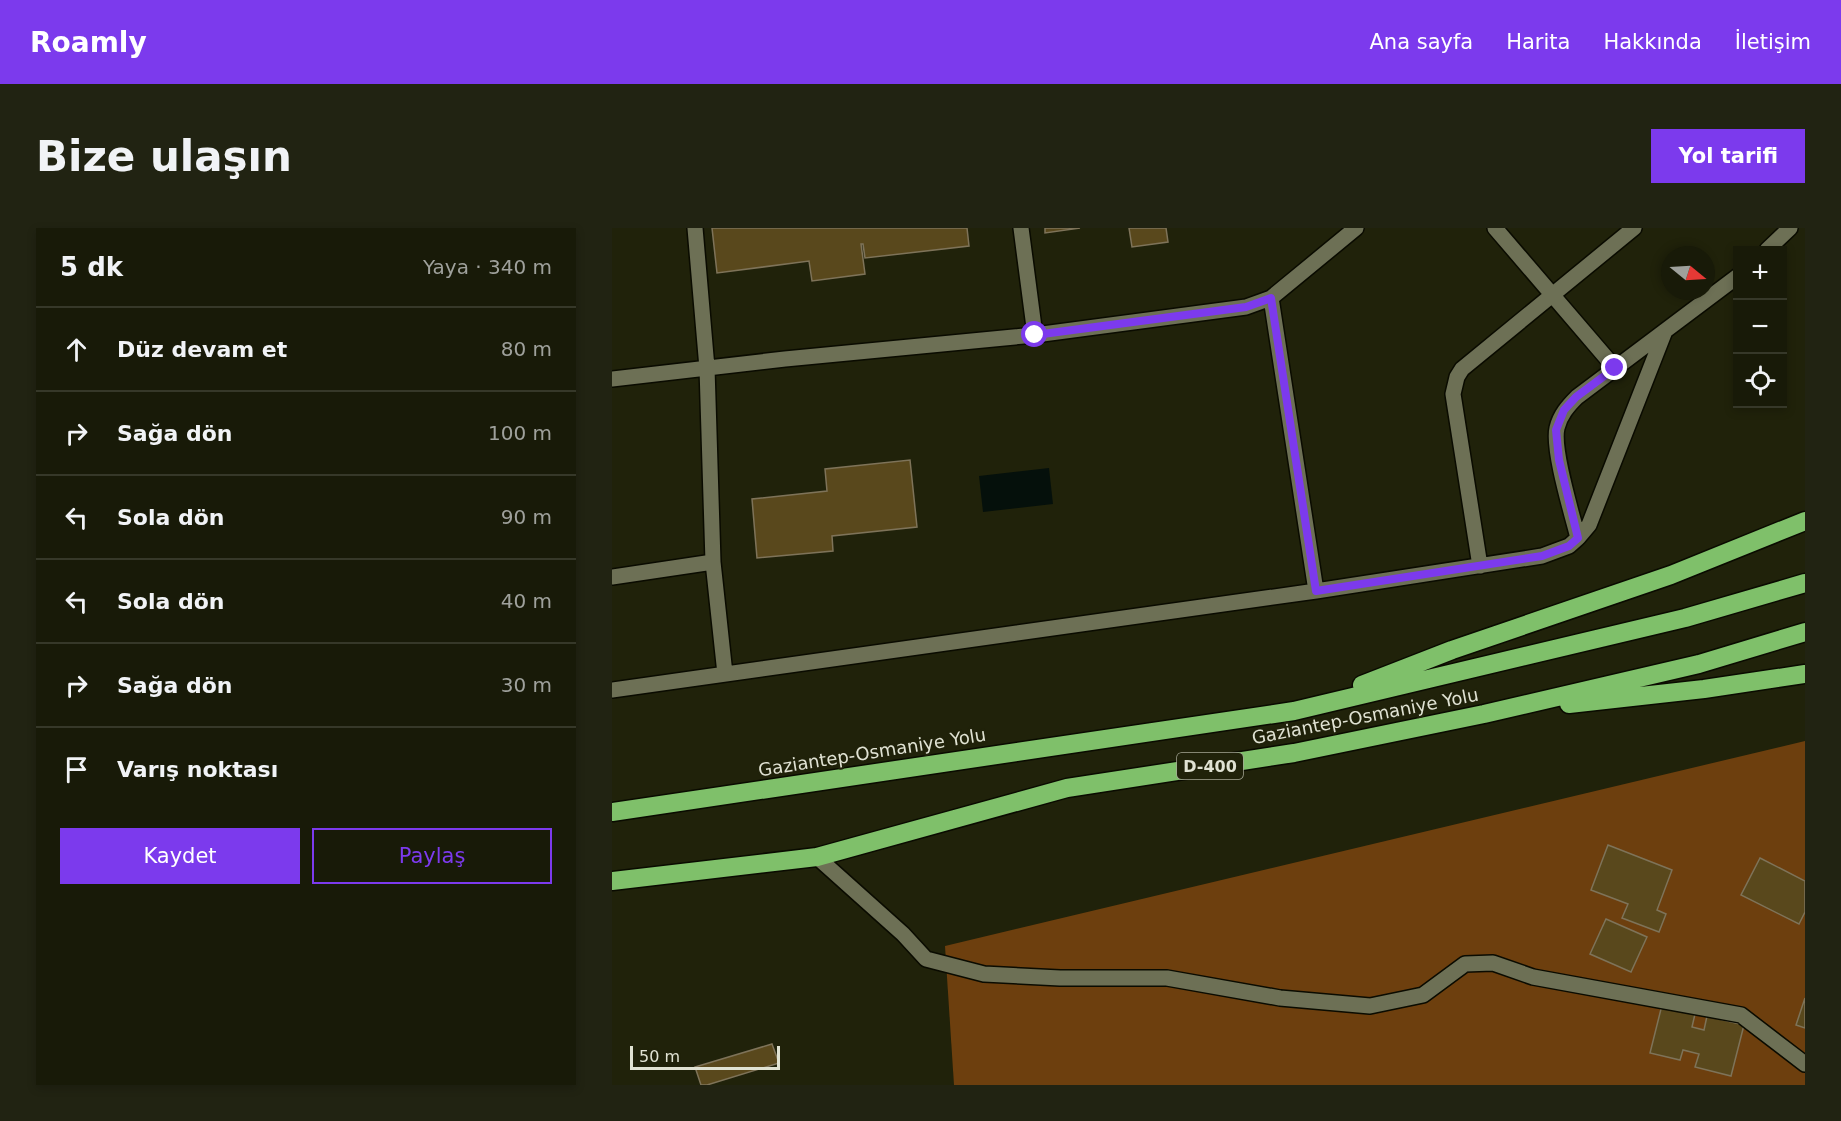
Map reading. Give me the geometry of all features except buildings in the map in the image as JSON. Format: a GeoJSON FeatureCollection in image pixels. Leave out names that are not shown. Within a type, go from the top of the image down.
{"type":"FeatureCollection","features":[{"type":"Feature","properties":{"kind":"highway"},"geometry":{"type":"LineString","coordinates":[[1294,711],[1452,650],[1671,575],[1805,521]]}},
{"type":"Feature","properties":{"kind":"highway","name":"Gaziantep-Osmaniye Yolu"},"geometry":{"type":"LineString","coordinates":[[612,812],[1294,711],[1685,618],[1805,584]]}},
{"type":"Feature","properties":{"kind":"highway","name":"Gaziantep-Osmaniye Yolu"},"geometry":{"type":"LineString","coordinates":[[612,880],[817,857],[1067,788],[1294,753],[1484,714],[1699,664],[1805,633]]}},
{"type":"Feature","properties":{"kind":"highway"},"geometry":{"type":"LineString","coordinates":[[1484,714],[1704,689],[1805,674]]}},
{"type":"Feature","properties":{"kind":"street"},"geometry":{"type":"LineString","coordinates":[[695,228],[707,368],[713,562],[726,674]]}},
{"type":"Feature","properties":{"kind":"street"},"geometry":{"type":"LineString","coordinates":[[1021,228],[1035,335]]}},
{"type":"Feature","properties":{"kind":"street"},"geometry":{"type":"LineString","coordinates":[[612,379],[1035,335],[1246,307],[1271,298],[1356,228]]}},
{"type":"Feature","properties":{"kind":"street"},"geometry":{"type":"LineString","coordinates":[[1495,228],[1615,368]]}},
{"type":"Feature","properties":{"kind":"street"},"geometry":{"type":"LineString","coordinates":[[1480,566],[1453,393],[1456,377],[1462,369],[1634,228]]}},
{"type":"Feature","properties":{"kind":"street"},"geometry":{"type":"LineString","coordinates":[[1771,246],[1790,228]]}},
{"type":"Feature","properties":{"kind":"street"},"geometry":{"type":"LineString","coordinates":[[1578,538],[1559,460],[1556,430],[1564,410],[1576,397],[1733,279]]}},
{"type":"Feature","properties":{"kind":"street"},"geometry":{"type":"LineString","coordinates":[[1271,298],[1316,591]]}},
{"type":"Feature","properties":{"kind":"street"},"geometry":{"type":"LineString","coordinates":[[612,690],[1316,591],[1542,556],[1569,546],[1589,525],[1665,331]]}},
{"type":"Feature","properties":{"kind":"street"},"geometry":{"type":"LineString","coordinates":[[612,577],[713,562]]}},
{"type":"Feature","properties":{"kind":"street"},"geometry":{"type":"LineString","coordinates":[[817,857],[903,934],[926,959],[984,974],[1060,978],[1167,978],[1280,998],[1370,1006],[1423,995],[1464,964],[1493,963],[1533,977],[1741,1015],[1805,1064]]}},
{"type":"Feature","properties":{"kind":"shaded area"},"geometry":{"type":"Polygon","coordinates":[[[1049,468],[1053,504],[983,512],[979,476],[1049,468]]]}},
{"type":"Feature","properties":{"kind":"shaded area"},"geometry":{"type":"Polygon","coordinates":[[[1805,741],[1805,1085],[954,1085],[945,946],[1805,741]]]}},
{"type":"Feature","properties":{"kind":"route"},"geometry":{"type":"LineString","coordinates":[[1035,335],[1246,307],[1271,298],[1316,591],[1542,556],[1569,546],[1578,538],[1559,460],[1556,430],[1564,410],[1576,397],[1615,368]]}}]}
